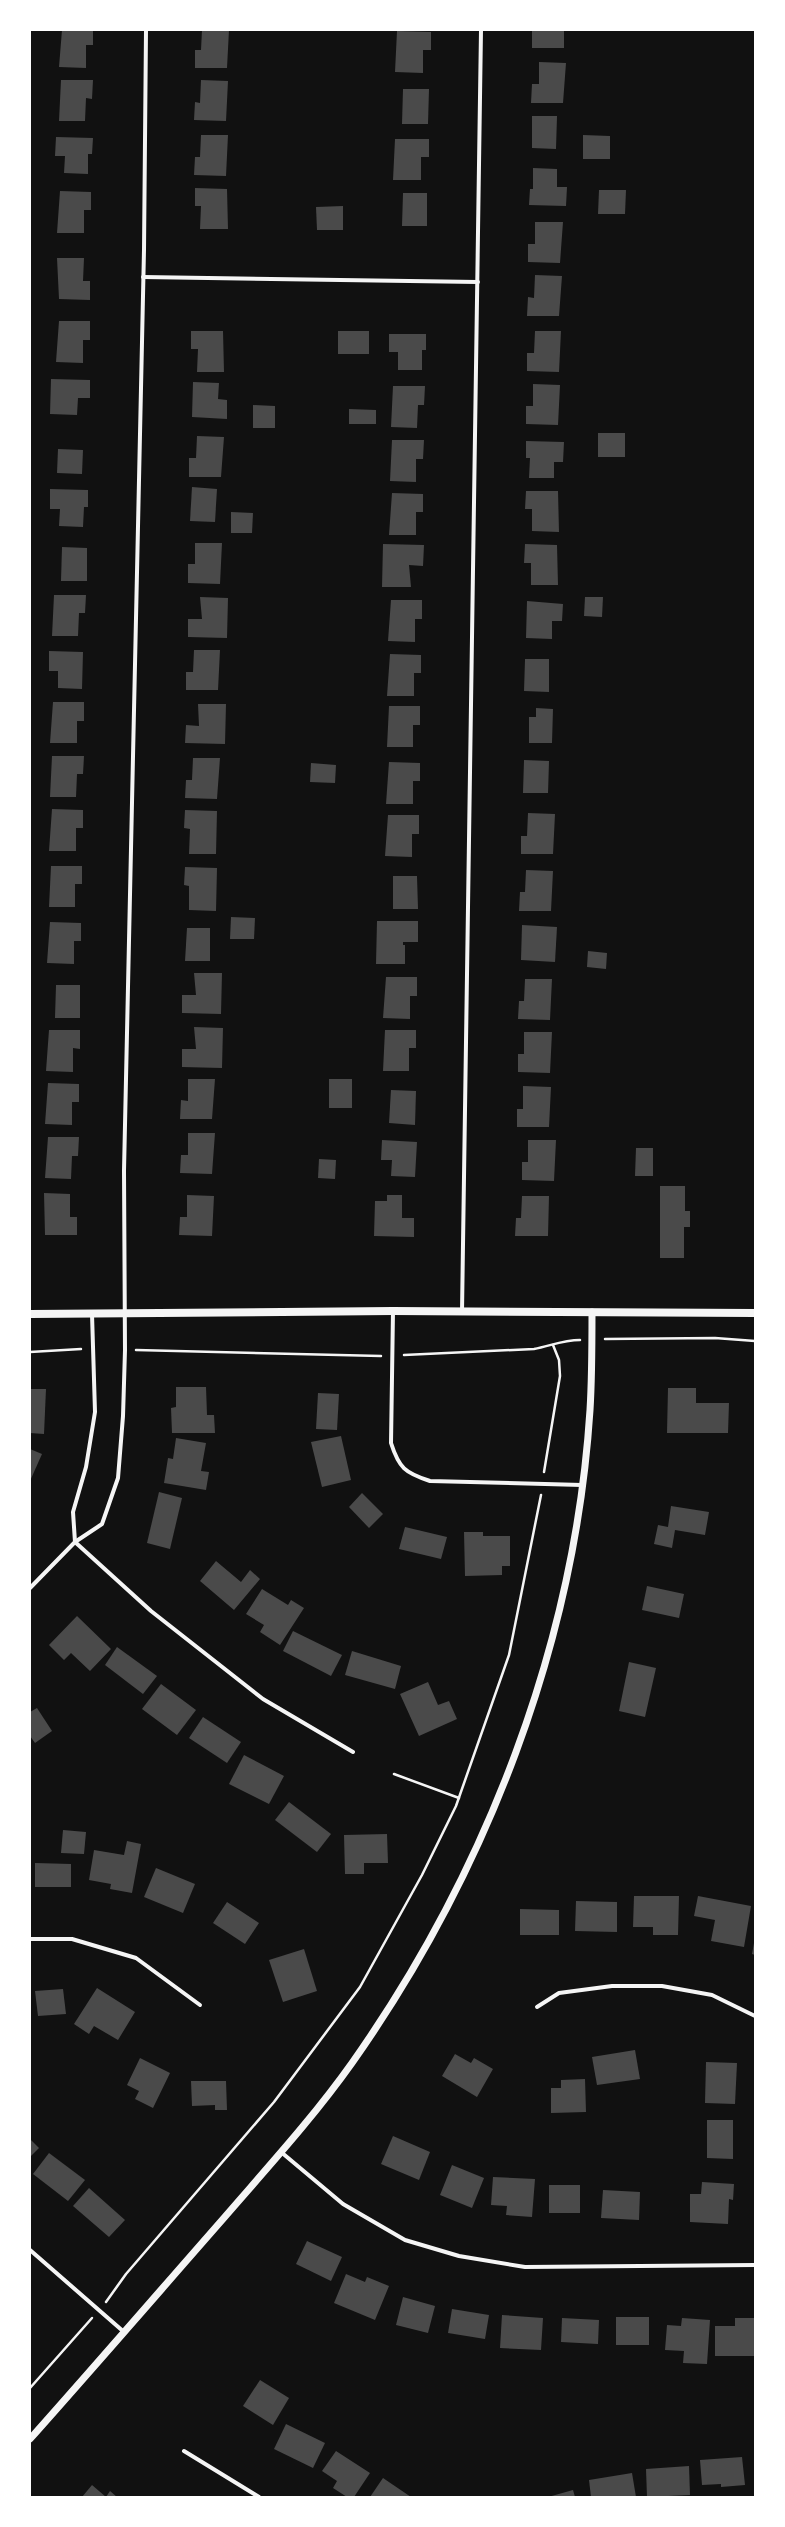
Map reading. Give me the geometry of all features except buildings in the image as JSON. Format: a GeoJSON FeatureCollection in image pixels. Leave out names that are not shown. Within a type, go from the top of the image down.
{"type":"FeatureCollection","features":[{"type":"Feature","properties":{"kind":"main road"},"geometry":{"type":"LineString","coordinates":[[30,1314],[393,1311],[755,1313]]}},
{"type":"Feature","properties":{"kind":"street"},"geometry":{"type":"LineString","coordinates":[[30,1588],[74,1542],[102,1524],[118,1478],[123,1416],[125,1314],[124,1171],[143,277],[146,30]]}},
{"type":"Feature","properties":{"kind":"street"},"geometry":{"type":"LineString","coordinates":[[462,1312],[481,30]]}},
{"type":"Feature","properties":{"kind":"street"},"geometry":{"type":"LineString","coordinates":[[143,277],[478,282]]}},
{"type":"Feature","properties":{"kind":"street"},"geometry":{"type":"LineString","coordinates":[[393,1311],[391,1443],[398,1463],[410,1475],[430,1481],[582,1485]]}},
{"type":"Feature","properties":{"kind":"street"},"geometry":{"type":"LineString","coordinates":[[30,2439],[281,2152],[350,2066],[387,2011],[423,1952],[475,1853],[529,1714],[555,1631],[571,1556],[582,1485],[590,1411],[592,1312]]}},
{"type":"Feature","properties":{"kind":"street"},"geometry":{"type":"LineString","coordinates":[[92,1314],[94,1412],[86,1468],[73,1512],[74,1542],[151,1611],[264,1699],[353,1752]]}},
{"type":"Feature","properties":{"kind":"street"},"geometry":{"type":"LineString","coordinates":[[30,1939],[72,1939],[136,1958],[200,2005]]}},
{"type":"Feature","properties":{"kind":"street"},"geometry":{"type":"LineString","coordinates":[[538,2007],[559,1992],[612,1986],[662,1986],[712,1995],[755,2016]]}},
{"type":"Feature","properties":{"kind":"street"},"geometry":{"type":"LineString","coordinates":[[281,2152],[343,2204],[405,2240],[459,2256],[525,2267],[755,2265]]}},
{"type":"Feature","properties":{"kind":"street"},"geometry":{"type":"LineString","coordinates":[[30,2250],[124,2332]]}},
{"type":"Feature","properties":{"kind":"street"},"geometry":{"type":"LineString","coordinates":[[184,2451],[259,2497]]}},
{"type":"Feature","properties":{"kind":"path"},"geometry":{"type":"LineString","coordinates":[[30,2388],[100,2310],[126,2274],[274,2102],[360,1987],[422,1875],[459,1798],[509,1655],[543,1483],[560,1376],[559,1360],[553,1345]]}},
{"type":"Feature","properties":{"kind":"path"},"geometry":{"type":"LineString","coordinates":[[394,1774],[459,1798]]}}]}
